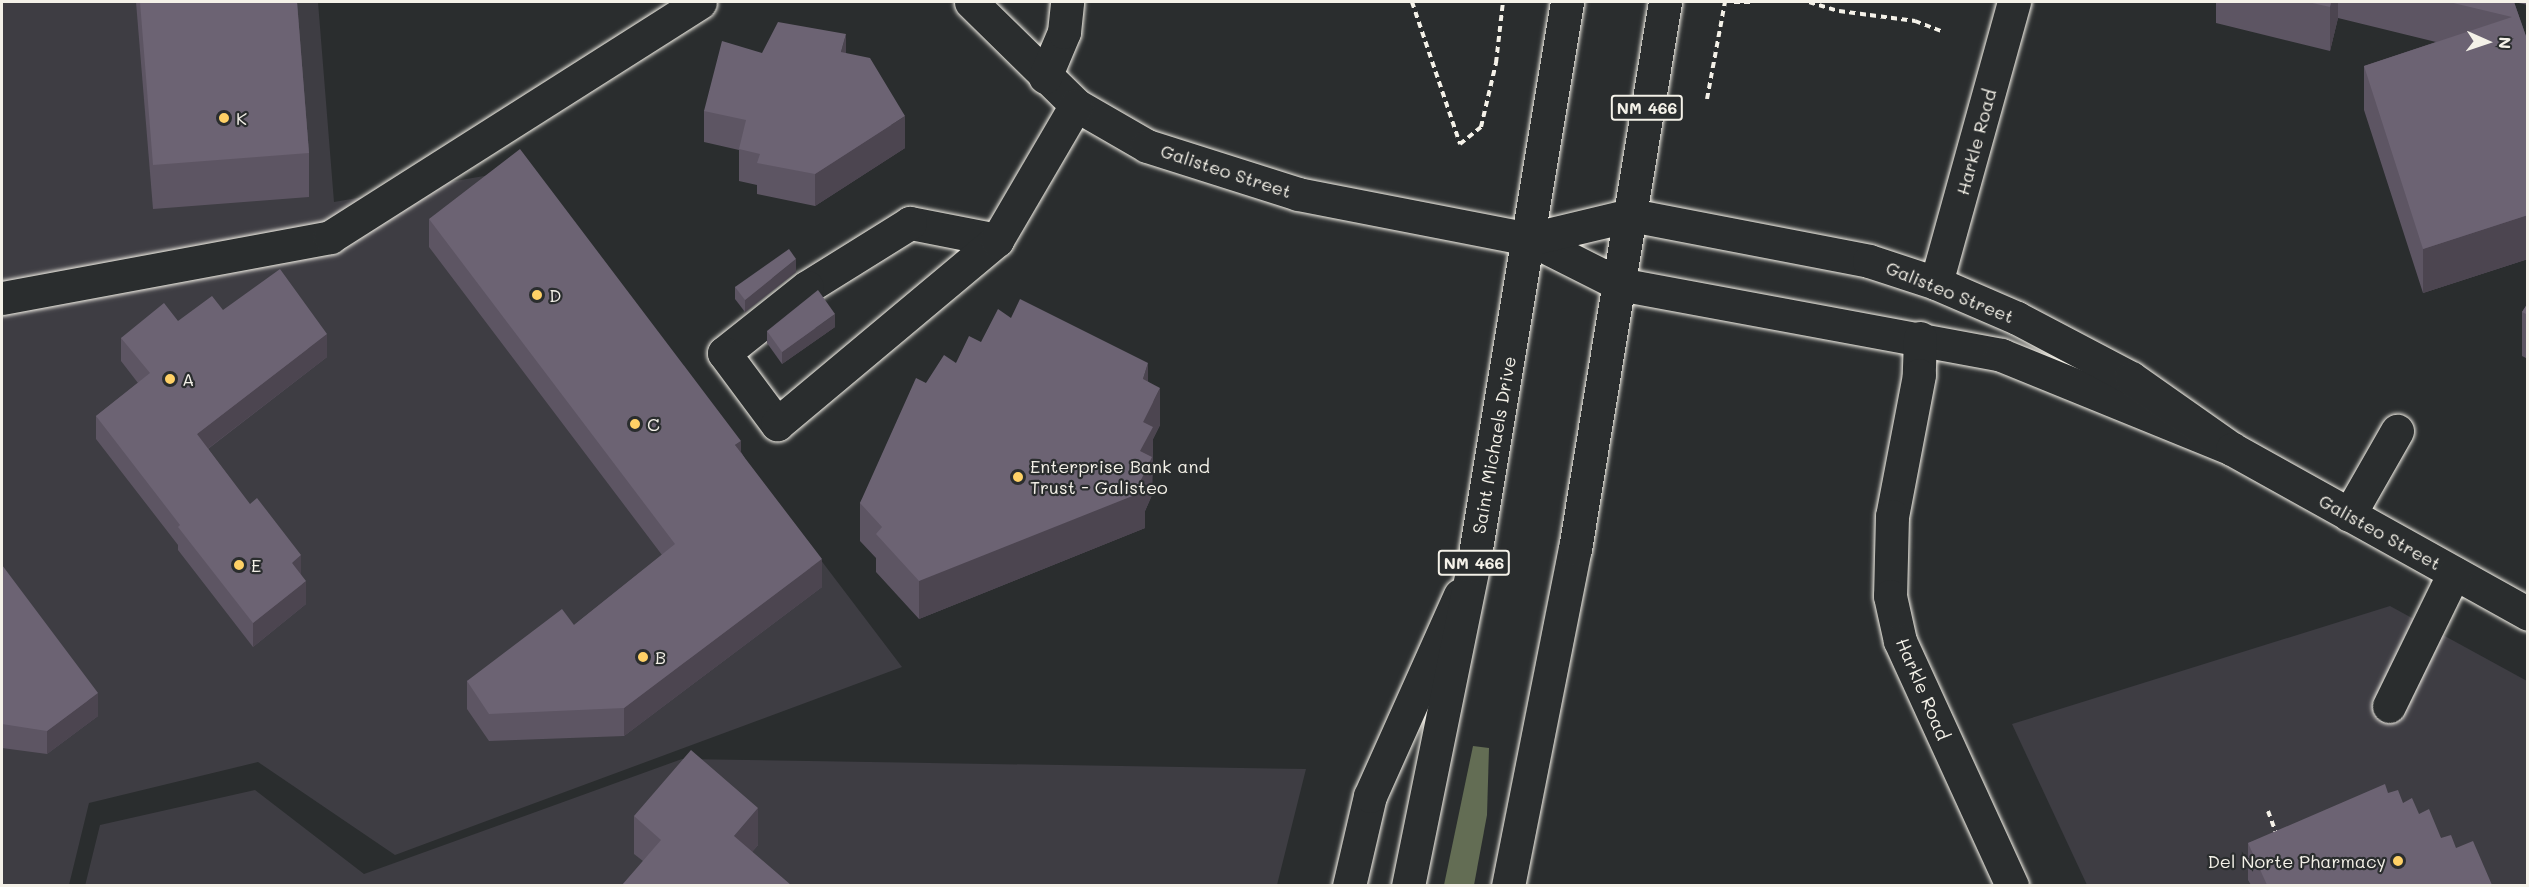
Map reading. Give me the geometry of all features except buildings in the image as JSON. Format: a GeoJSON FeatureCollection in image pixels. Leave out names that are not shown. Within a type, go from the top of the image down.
{"type":"FeatureCollection","features":[{"type":"Feature","properties":{"kind":"street"},"geometry":{"type":"LineString","coordinates":[[2,298],[330,237],[700,2]]}},
{"type":"Feature","properties":{"kind":"street","name":"Galisteo Street"},"geometry":{"type":"LineString","coordinates":[[971,2],[1076,105],[1148,146],[1298,194],[1530,239],[1620,284],[1920,338],[2001,355],[2232,449]]}},
{"type":"Feature","properties":{"kind":"street"},"geometry":{"type":"LineString","coordinates":[[1045,77],[1064,33],[1067,2]]}},
{"type":"Feature","properties":{"kind":"street","name":"Saint Michaels Drive"},"geometry":{"type":"LineString","coordinates":[[1408,885],[1473,566],[1530,239],[1567,2]]}},
{"type":"Feature","properties":{"kind":"street","name":"NM 466"},"geometry":{"type":"LineString","coordinates":[[1508,885],[1573,560],[1665,2]]}},
{"type":"Feature","properties":{"kind":"street","name":"Harkle Road"},"geometry":{"type":"LineString","coordinates":[[1936,282],[2014,2]]}},
{"type":"Feature","properties":{"kind":"street"},"geometry":{"type":"LineString","coordinates":[[997,240],[910,223],[807,287],[724,353],[777,424],[997,240],[1076,105]]}},
{"type":"Feature","properties":{"kind":"street","name":"Galisteo Street"},"geometry":{"type":"LineString","coordinates":[[1530,239],[1631,215],[1869,261],[1936,282],[2017,318],[2131,378],[2232,449],[2528,614]]}},
{"type":"Feature","properties":{"kind":"street","name":"Harkle Road"},"geometry":{"type":"LineString","coordinates":[[1920,338],[1919,375],[1892,516],[1890,596],[1900,641],[2012,885]]}},
{"type":"Feature","properties":{"kind":"street"},"geometry":{"type":"LineString","coordinates":[[2349,514],[2397,431]]}},
{"type":"Feature","properties":{"kind":"street"},"geometry":{"type":"LineString","coordinates":[[1349,885],[1370,796],[1473,566]]}},
{"type":"Feature","properties":{"kind":"street"},"geometry":{"type":"LineString","coordinates":[[2389,705],[2454,573]]}},
{"type":"Feature","properties":{"kind":"path"},"geometry":{"type":"LineString","coordinates":[[1412,2],[1460,144],[1482,126],[1496,63],[1503,2]]}},
{"type":"Feature","properties":{"kind":"path"},"geometry":{"type":"LineString","coordinates":[[1707,99],[1725,2]]}},
{"type":"Feature","properties":{"kind":"path"},"geometry":{"type":"LineString","coordinates":[[1734,2],[1754,2]]}},
{"type":"Feature","properties":{"kind":"path"},"geometry":{"type":"LineString","coordinates":[[1809,2],[1839,11],[1915,21],[1943,32]]}},
{"type":"Feature","properties":{"kind":"path"},"geometry":{"type":"LineString","coordinates":[[2268,811],[2280,843]]}},
{"type":"Feature","properties":{"kind":"shaded area"},"geometry":{"type":"Polygon","coordinates":[[[2,2],[318,2],[334,202],[524,169],[902,667],[395,855],[258,762],[89,803],[69,885],[2,886],[2,2]]]}},
{"type":"Feature","properties":{"kind":"shaded area"},"geometry":{"type":"Polygon","coordinates":[[[2390,606],[2527,681],[2527,885],[2087,885],[2012,724],[2390,606]]]}},
{"type":"Feature","properties":{"kind":"shaded area"},"geometry":{"type":"Polygon","coordinates":[[[682,759],[1306,769],[1277,885],[85,886],[100,825],[255,790],[364,874],[682,759]]]}},
{"type":"Feature","properties":{"kind":"green space"},"geometry":{"type":"Polygon","coordinates":[[[1473,746],[1489,748],[1487,815],[1474,885],[1444,885],[1473,746]]]}},
{"type":"Feature","properties":{"kind":"place","name":"K"},"geometry":{"type":"Point","coordinates":[224,118]}},
{"type":"Feature","properties":{"kind":"place","name":"D"},"geometry":{"type":"Point","coordinates":[537,295]}},
{"type":"Feature","properties":{"kind":"place","name":"A"},"geometry":{"type":"Point","coordinates":[170,379]}},
{"type":"Feature","properties":{"kind":"place","name":"C"},"geometry":{"type":"Point","coordinates":[635,424]}},
{"type":"Feature","properties":{"kind":"place","name":"Enterprise Bank and Trust - Galisteo"},"geometry":{"type":"Point","coordinates":[1018,477]}},
{"type":"Feature","properties":{"kind":"place","name":"E"},"geometry":{"type":"Point","coordinates":[239,565]}},
{"type":"Feature","properties":{"kind":"place","name":"B"},"geometry":{"type":"Point","coordinates":[643,657]}},
{"type":"Feature","properties":{"kind":"place","name":"Del Norte Pharmacy"},"geometry":{"type":"Point","coordinates":[2398,861]}}]}
